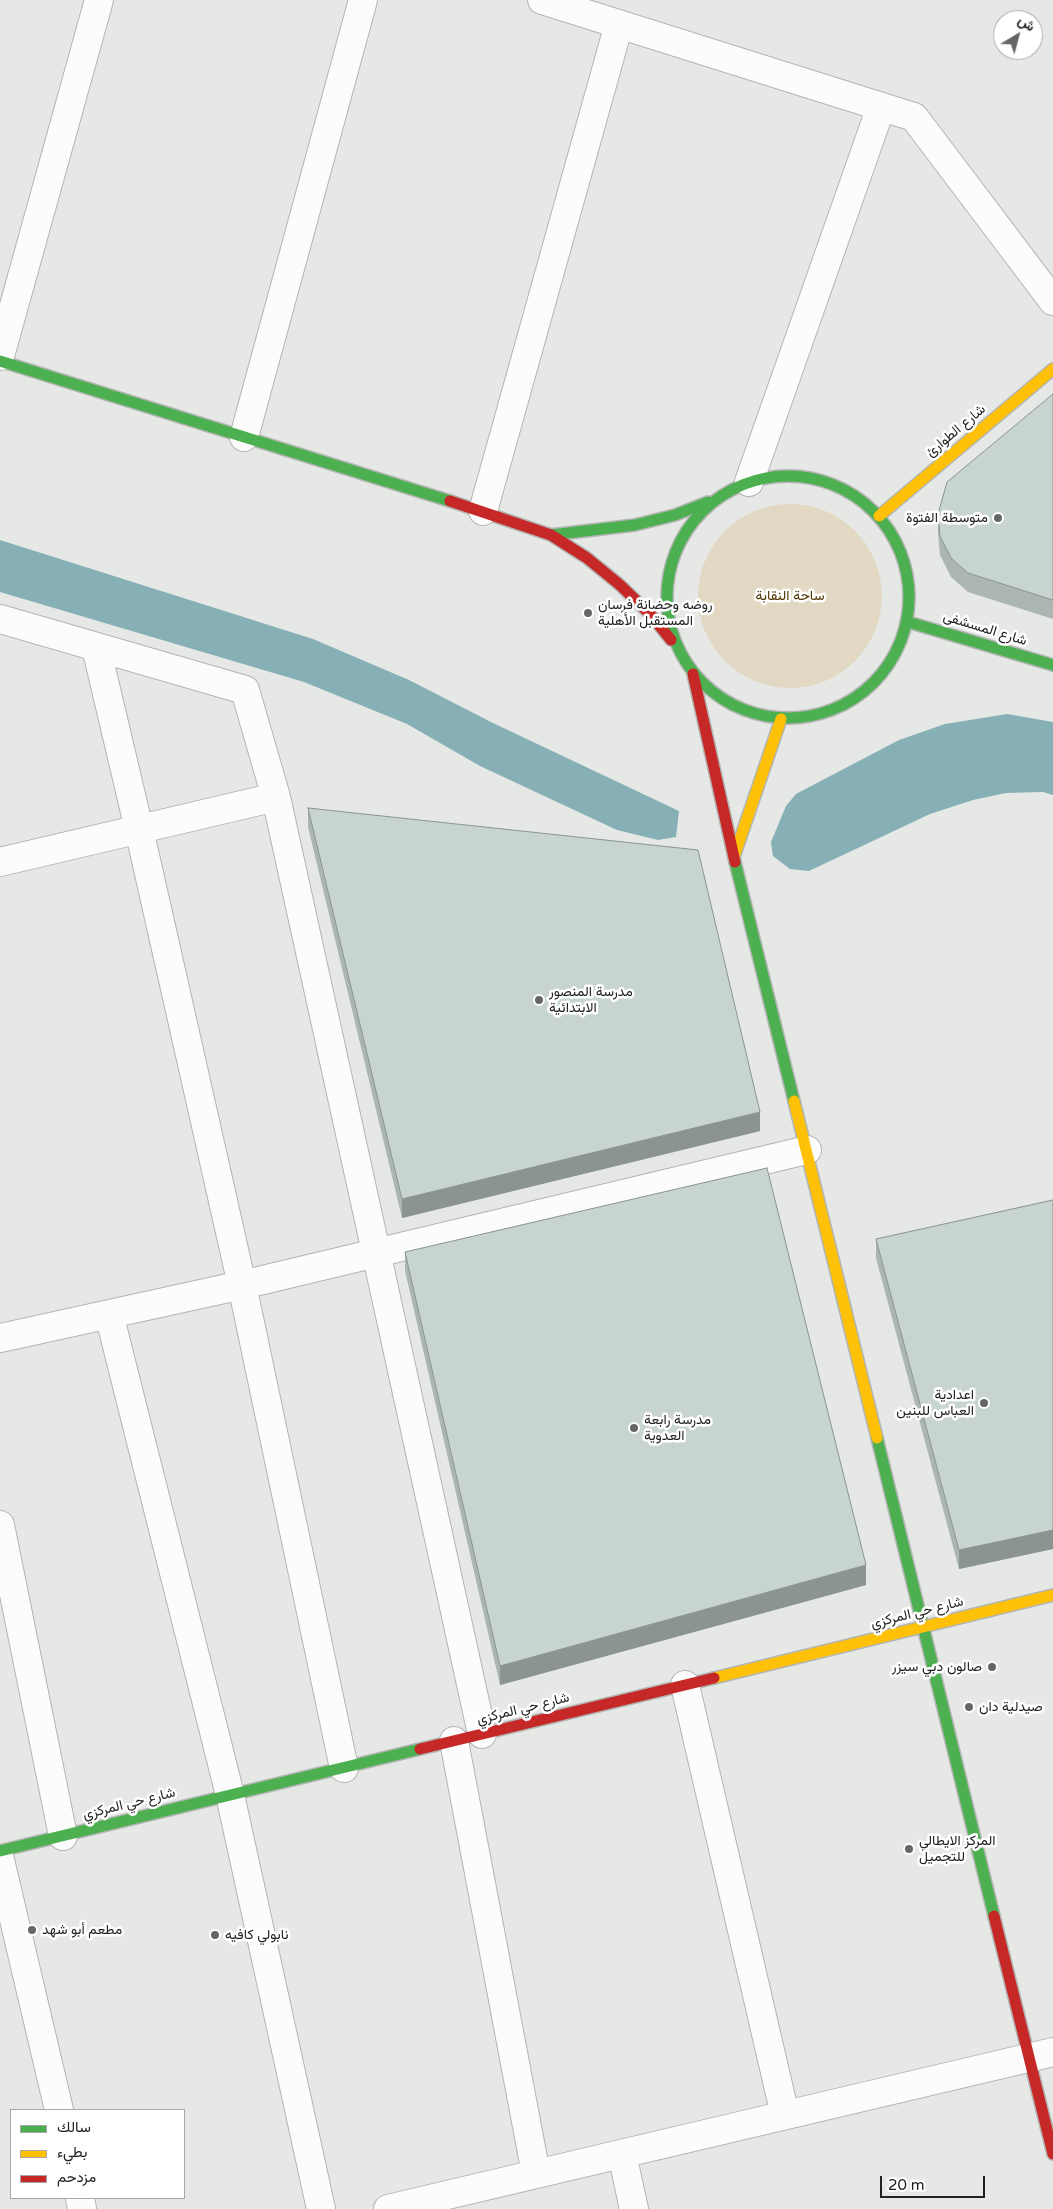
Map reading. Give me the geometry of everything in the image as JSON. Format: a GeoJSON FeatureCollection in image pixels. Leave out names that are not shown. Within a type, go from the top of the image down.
{"type":"FeatureCollection","features":[{"type":"Feature","properties":{"kind":"street"},"geometry":{"type":"LineString","coordinates":[[0,356],[99,0]]}},
{"type":"Feature","properties":{"kind":"street"},"geometry":{"type":"LineString","coordinates":[[244,437],[364,0]]}},
{"type":"Feature","properties":{"kind":"street"},"geometry":{"type":"LineString","coordinates":[[542,0],[914,117],[1053,301]]}},
{"type":"Feature","properties":{"kind":"street"},"geometry":{"type":"LineString","coordinates":[[483,511],[619,24]]}},
{"type":"Feature","properties":{"kind":"street"},"geometry":{"type":"LineString","coordinates":[[749,482],[881,107]]}},
{"type":"Feature","properties":{"kind":"street"},"geometry":{"type":"LineString","coordinates":[[0,361],[483,511],[551,535],[587,558],[620,585],[651,615],[677,648],[693,674],[718,697],[748,712],[781,718],[815,716],[848,704],[875,682],[886,668],[896,654],[908,622],[909,584],[899,547],[878,516],[851,493],[818,480],[784,475],[749,482],[714,500],[675,515],[635,525],[551,535]]}},
{"type":"Feature","properties":{"kind":"street","name":"شارع الطوارئ"},"geometry":{"type":"LineString","coordinates":[[878,516],[1053,369]]}},
{"type":"Feature","properties":{"kind":"street"},"geometry":{"type":"LineString","coordinates":[[677,648],[666,608],[669,568],[686,530],[714,500]]}},
{"type":"Feature","properties":{"kind":"street"},"geometry":{"type":"LineString","coordinates":[[0,619],[246,690],[276,797],[482,1734]]}},
{"type":"Feature","properties":{"kind":"street","name":"شارع المسشفى"},"geometry":{"type":"LineString","coordinates":[[908,622],[1053,665]]}},
{"type":"Feature","properties":{"kind":"street"},"geometry":{"type":"LineString","coordinates":[[96,647],[140,830],[242,1285],[344,1768]]}},
{"type":"Feature","properties":{"kind":"street"},"geometry":{"type":"LineString","coordinates":[[693,674],[734,857],[924,1627],[1041,2055],[1053,2154]]}},
{"type":"Feature","properties":{"kind":"street"},"geometry":{"type":"LineString","coordinates":[[734,857],[781,718]]}},
{"type":"Feature","properties":{"kind":"street"},"geometry":{"type":"LineString","coordinates":[[0,862],[276,797]]}},
{"type":"Feature","properties":{"kind":"street"},"geometry":{"type":"LineString","coordinates":[[0,1338],[242,1285],[807,1150]]}},
{"type":"Feature","properties":{"kind":"street"},"geometry":{"type":"LineString","coordinates":[[109,1314],[230,1795],[321,2209]]}},
{"type":"Feature","properties":{"kind":"street"},"geometry":{"type":"LineString","coordinates":[[0,1525],[62,1836]]}},
{"type":"Feature","properties":{"kind":"street","name":"شارع حي المركزي"},"geometry":{"type":"LineString","coordinates":[[0,1851],[1053,1595]]}},
{"type":"Feature","properties":{"kind":"street"},"geometry":{"type":"LineString","coordinates":[[685,1685],[785,2116]]}},
{"type":"Feature","properties":{"kind":"street"},"geometry":{"type":"LineString","coordinates":[[454,1741],[536,2174]]}},
{"type":"Feature","properties":{"kind":"street"},"geometry":{"type":"LineString","coordinates":[[0,1860],[59,2109]]}},
{"type":"Feature","properties":{"kind":"street"},"geometry":{"type":"LineString","coordinates":[[388,2209],[1041,2055]]}},
{"type":"Feature","properties":{"kind":"street"},"geometry":{"type":"LineString","coordinates":[[622,2154],[634,2209]]}},
{"type":"Feature","properties":{"kind":"green space","name":"ساحة النقابة"},"geometry":{"type":"Polygon","coordinates":[[[781,504],[799,504],[825,511],[855,531],[875,561],[882,587],[882,605],[875,631],[855,661],[833,677],[817,684],[799,688],[781,688],[763,684],[747,677],[732,667],[719,654],[709,639],[702,623],[698,605],[698,587],[702,569],[709,553],[719,538],[732,525],[747,515],[763,508],[781,504]]]}},
{"type":"Feature","properties":{"kind":"water"},"geometry":{"type":"Polygon","coordinates":[[[0,540],[313,639],[409,680],[493,723],[679,811],[676,837],[658,840],[617,830],[480,766],[407,724],[304,682],[0,592],[0,540]]]}},
{"type":"Feature","properties":{"kind":"water"},"geometry":{"type":"Polygon","coordinates":[[[1007,714],[1053,722],[1053,795],[1043,792],[1006,793],[973,800],[930,814],[809,871],[790,869],[773,856],[771,842],[786,806],[796,794],[899,740],[945,724],[1007,714]]]}},
{"type":"Feature","properties":{"kind":"building","name":"متوسطة الفتوة"},"geometry":{"type":"Polygon","coordinates":[[[1053,394],[1053,600],[968,573],[951,558],[940,536],[938,514],[947,482],[1053,394]]]}},
{"type":"Feature","properties":{"kind":"building","name":"مدرسة المنصور الابتدائية"},"geometry":{"type":"Polygon","coordinates":[[[308,808],[698,850],[760,1112],[402,1199],[308,808]]]}},
{"type":"Feature","properties":{"kind":"building","name":"مدرسة رابعة العدوية"},"geometry":{"type":"Polygon","coordinates":[[[767,1168],[866,1565],[500,1666],[405,1252],[767,1168]]]}},
{"type":"Feature","properties":{"kind":"building","name":"اعدادية العباس للبنين"},"geometry":{"type":"Polygon","coordinates":[[[1053,1200],[1053,1530],[959,1550],[876,1239],[1053,1200]]]}},
{"type":"Feature","properties":{"kind":"traffic: fast"},"geometry":{"type":"LineString","coordinates":[[0,361],[450,501]]}},
{"type":"Feature","properties":{"kind":"traffic: fast"},"geometry":{"type":"LineString","coordinates":[[788,476],[812,478],[834,485],[855,496],[874,511],[889,530],[900,551],[907,573],[909,597],[907,621],[900,643],[889,664],[874,683],[855,698],[834,709],[812,716],[788,718],[764,716],[742,709],[721,698],[702,683],[687,664],[676,643],[669,621],[667,597],[669,573],[676,551],[687,530],[702,511],[721,496],[742,485],[764,478],[788,476]]}},
{"type":"Feature","properties":{"kind":"traffic: fast"},"geometry":{"type":"LineString","coordinates":[[551,535],[635,525],[675,515],[708,502]]}},
{"type":"Feature","properties":{"kind":"traffic: fast"},"geometry":{"type":"LineString","coordinates":[[908,622],[1053,665]]}},
{"type":"Feature","properties":{"kind":"traffic: fast"},"geometry":{"type":"LineString","coordinates":[[735,862],[794,1101]]}},
{"type":"Feature","properties":{"kind":"traffic: fast"},"geometry":{"type":"LineString","coordinates":[[877,1438],[994,1916]]}},
{"type":"Feature","properties":{"kind":"traffic: fast"},"geometry":{"type":"LineString","coordinates":[[0,1851],[420,1749]]}},
{"type":"Feature","properties":{"kind":"traffic: slow"},"geometry":{"type":"LineString","coordinates":[[879,516],[1053,369]]}},
{"type":"Feature","properties":{"kind":"traffic: slow"},"geometry":{"type":"LineString","coordinates":[[734,857],[781,719]]}},
{"type":"Feature","properties":{"kind":"traffic: slow"},"geometry":{"type":"LineString","coordinates":[[794,1101],[877,1438]]}},
{"type":"Feature","properties":{"kind":"traffic: slow"},"geometry":{"type":"LineString","coordinates":[[714,1678],[1053,1595]]}},
{"type":"Feature","properties":{"kind":"traffic: jam"},"geometry":{"type":"LineString","coordinates":[[450,501],[551,535],[587,558],[620,585],[651,615],[671,640]]}},
{"type":"Feature","properties":{"kind":"traffic: jam"},"geometry":{"type":"LineString","coordinates":[[693,674],[735,862]]}},
{"type":"Feature","properties":{"kind":"traffic: jam"},"geometry":{"type":"LineString","coordinates":[[420,1749],[714,1678]]}},
{"type":"Feature","properties":{"kind":"traffic: jam"},"geometry":{"type":"LineString","coordinates":[[994,1916],[1053,2154]]}},
{"type":"Feature","properties":{"kind":"place","name":"متوسطة الفتوة"},"geometry":{"type":"Point","coordinates":[998,518]}},
{"type":"Feature","properties":{"kind":"place","name":"روضه وحضانة فرسان المستقبل الأهلية"},"geometry":{"type":"Point","coordinates":[588,613]}},
{"type":"Feature","properties":{"kind":"place","name":"مدرسة المنصور الابتدائية"},"geometry":{"type":"Point","coordinates":[539,1000]}},
{"type":"Feature","properties":{"kind":"place","name":"اعدادية العباس للبنين"},"geometry":{"type":"Point","coordinates":[984,1403]}},
{"type":"Feature","properties":{"kind":"place","name":"مدرسة رابعة العدوية"},"geometry":{"type":"Point","coordinates":[634,1428]}},
{"type":"Feature","properties":{"kind":"place","name":"صالون دبي سيزر"},"geometry":{"type":"Point","coordinates":[992,1667]}},
{"type":"Feature","properties":{"kind":"place","name":"صيدلية دان"},"geometry":{"type":"Point","coordinates":[969,1707]}},
{"type":"Feature","properties":{"kind":"place","name":"المركز الايطالي للتجميل"},"geometry":{"type":"Point","coordinates":[909,1849]}},
{"type":"Feature","properties":{"kind":"place","name":"مطعم أبو شهد"},"geometry":{"type":"Point","coordinates":[32,1930]}},
{"type":"Feature","properties":{"kind":"place","name":"نابولي كافيه"},"geometry":{"type":"Point","coordinates":[215,1935]}}]}
